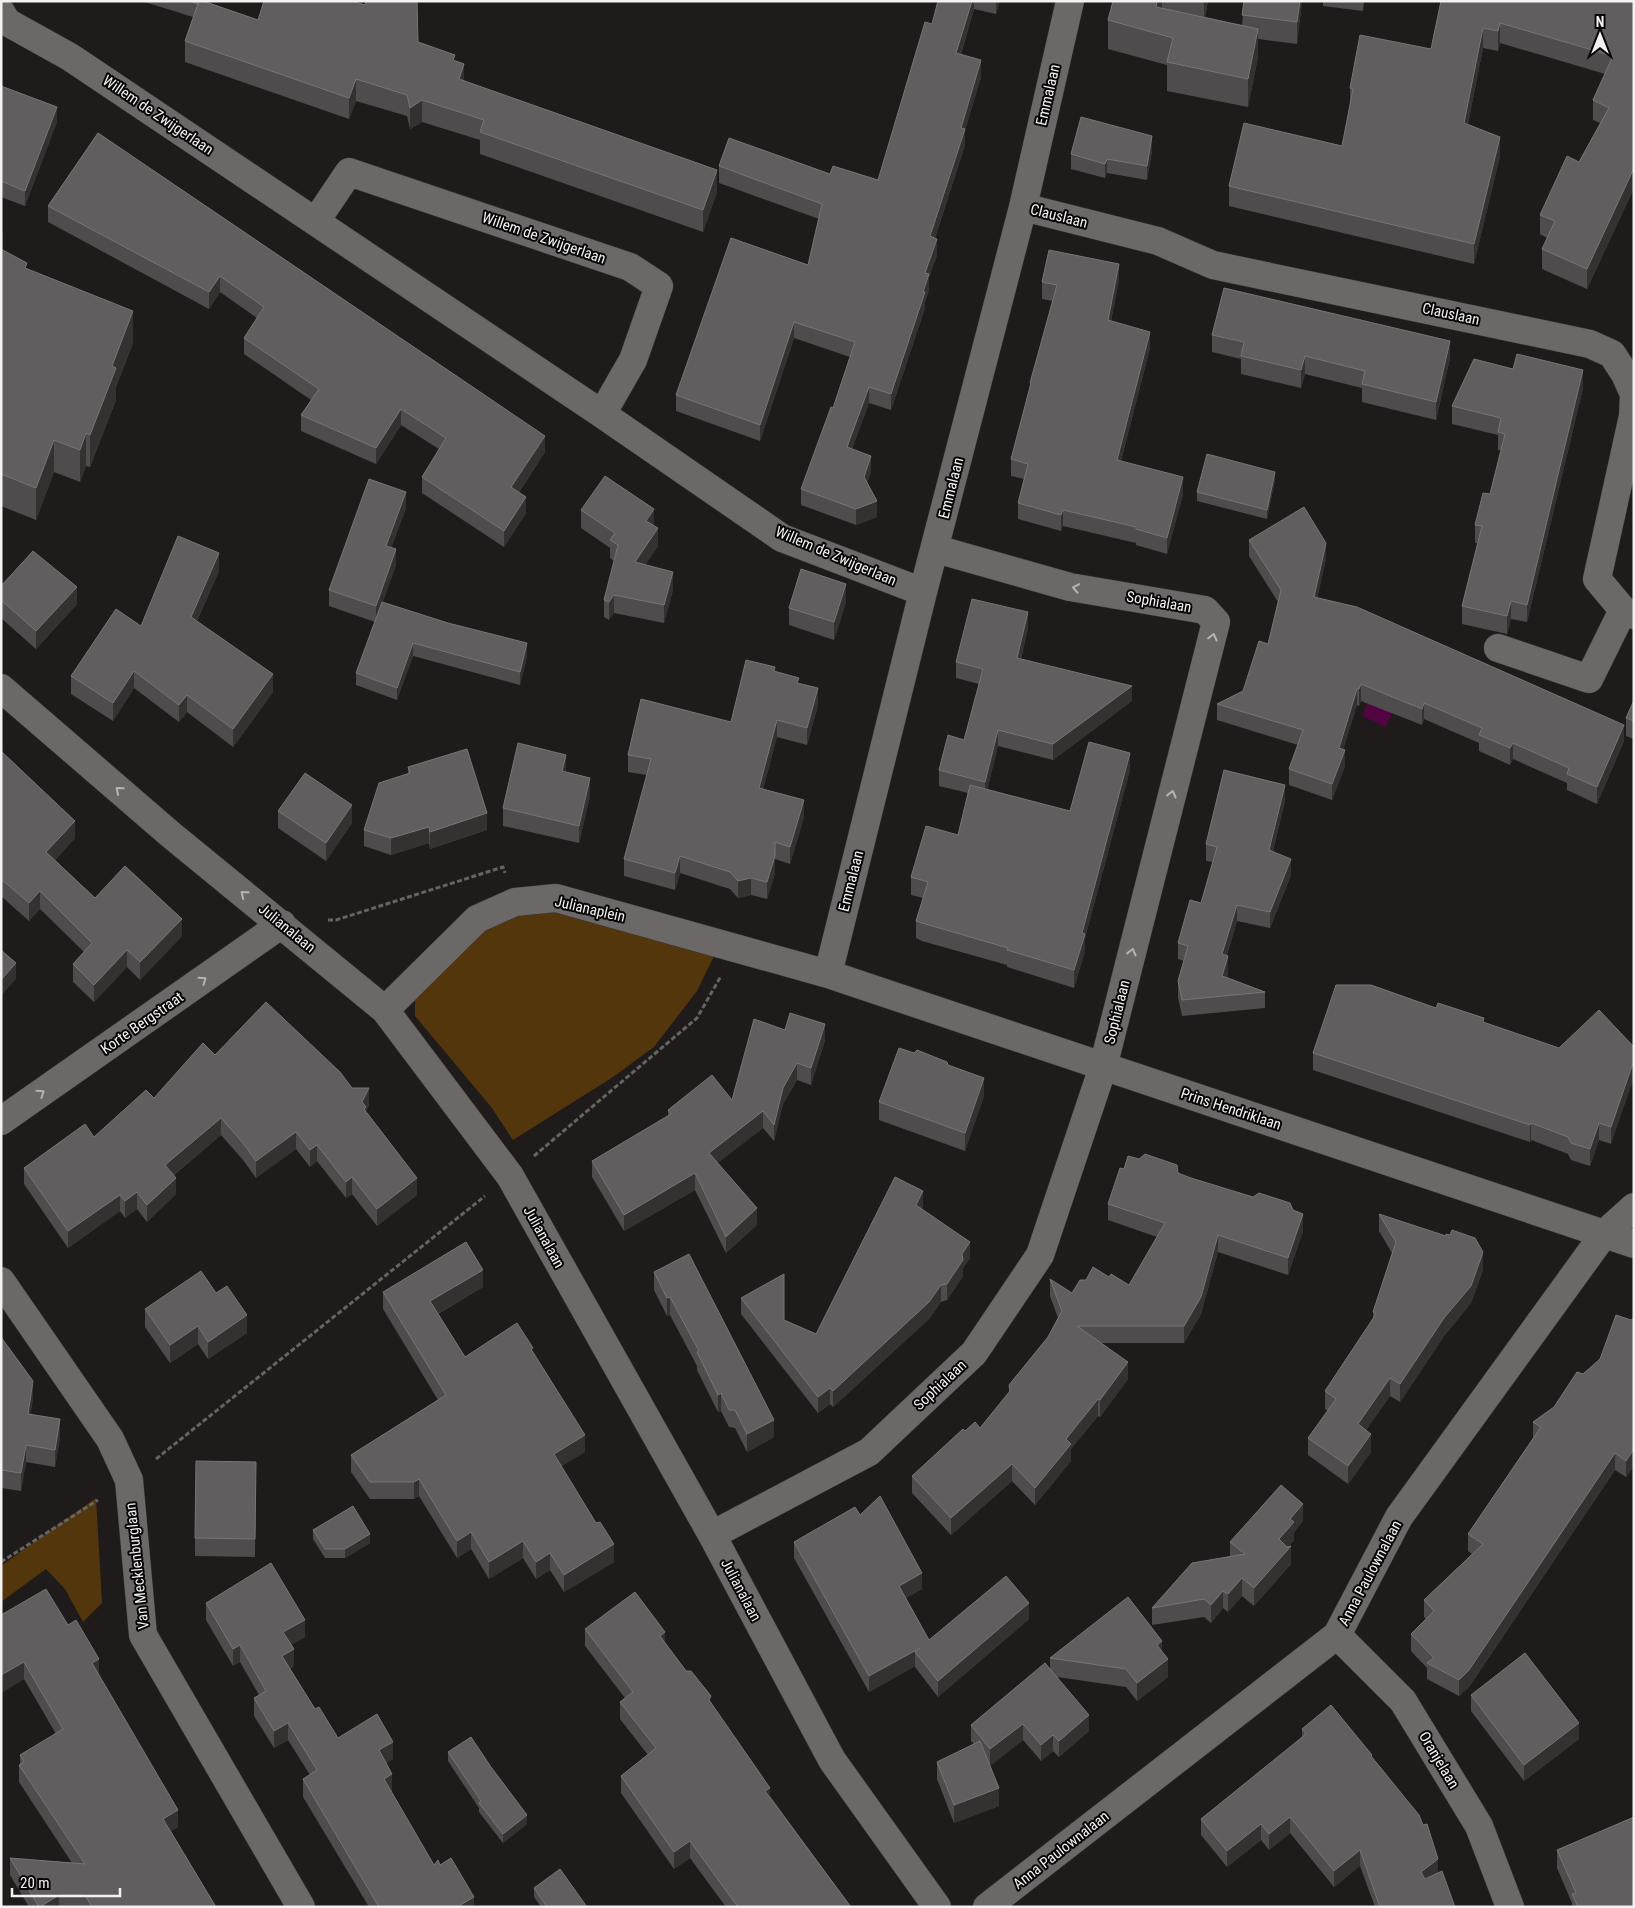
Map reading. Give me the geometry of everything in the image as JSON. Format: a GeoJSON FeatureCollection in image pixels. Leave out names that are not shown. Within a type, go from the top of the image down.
{"type":"FeatureCollection","features":[{"type":"Feature","properties":{"kind":"street","name":"Emmalaan"},"geometry":{"type":"LineString","coordinates":[[828,974],[923,592],[936,549],[1023,207],[1070,1]]}},
{"type":"Feature","properties":{"kind":"street","name":"Willem de Zwijgerlaan"},"geometry":{"type":"LineString","coordinates":[[1,12],[7,22],[70,57],[602,414],[782,538],[923,592]]}},
{"type":"Feature","properties":{"kind":"street","name":"Willem de Zwijgerlaan"},"geometry":{"type":"LineString","coordinates":[[316,221],[349,172],[630,267],[659,286],[633,360],[602,414]]}},
{"type":"Feature","properties":{"kind":"street","name":"Clauslaan"},"geometry":{"type":"LineString","coordinates":[[1023,207],[1158,241],[1213,265],[1590,344],[1612,354],[1630,371],[1634,394],[1633,416],[1596,579],[1628,613],[1589,680],[1498,648]]}},
{"type":"Feature","properties":{"kind":"street","name":"Sophialaan"},"geometry":{"type":"LineString","coordinates":[[712,1534],[869,1452],[974,1353],[1040,1255],[1102,1067],[1216,622],[1205,610],[1070,586],[936,549]]}},
{"type":"Feature","properties":{"kind":"street","name":"Julianalaan"},"geometry":{"type":"LineString","coordinates":[[1,688],[170,834],[385,1010],[510,1176],[712,1534],[832,1760],[937,1907]]}},
{"type":"Feature","properties":{"kind":"street","name":"Julianaplein"},"geometry":{"type":"LineString","coordinates":[[385,1010],[477,919],[515,902],[556,898],[828,974]]}},
{"type":"Feature","properties":{"kind":"street","name":"Korte Bergstraat"},"geometry":{"type":"LineString","coordinates":[[1,1121],[282,924]]}},
{"type":"Feature","properties":{"kind":"street","name":"Prins Hendriklaan"},"geometry":{"type":"LineString","coordinates":[[828,974],[1634,1244]]}},
{"type":"Feature","properties":{"kind":"street","name":"Anna Paulownalaan"},"geometry":{"type":"LineString","coordinates":[[987,1907],[1337,1635],[1399,1517],[1604,1234],[1634,1207]]}},
{"type":"Feature","properties":{"kind":"street","name":"Van Mecklenburglaan"},"geometry":{"type":"LineString","coordinates":[[1,1281],[110,1439],[129,1480],[143,1635],[301,1907]]}},
{"type":"Feature","properties":{"kind":"street","name":"Oranjelaan"},"geometry":{"type":"LineString","coordinates":[[1337,1635],[1403,1701],[1479,1826],[1510,1907]]}},
{"type":"Feature","properties":{"kind":"path"},"geometry":{"type":"LineString","coordinates":[[282,924],[336,920],[503,867],[515,902]]}},
{"type":"Feature","properties":{"kind":"path"},"geometry":{"type":"LineString","coordinates":[[1,1562],[129,1480],[510,1176],[697,1018],[738,948]]}},
{"type":"Feature","properties":{"kind":"shaded area"},"geometry":{"type":"Polygon","coordinates":[[[1383,669],[1406,680],[1386,727],[1362,716],[1383,669]]]}},
{"type":"Feature","properties":{"kind":"shaded area"},"geometry":{"type":"Polygon","coordinates":[[[508,906],[552,910],[715,954],[697,991],[654,1047],[613,1077],[513,1140],[492,1108],[415,1016],[415,984],[508,906]]]}},
{"type":"Feature","properties":{"kind":"shaded area"},"geometry":{"type":"Polygon","coordinates":[[[96,1498],[102,1603],[83,1622],[65,1589],[46,1569],[1,1602],[1,1566],[96,1498]]]}},
{"type":"Feature","properties":{"kind":"building"},"geometry":{"type":"Polygon","coordinates":[[[199,1],[258,20],[264,1],[352,1],[365,5],[366,1],[417,1],[418,42],[455,55],[453,60],[464,64],[459,79],[717,170],[703,210],[480,132],[484,120],[422,100],[410,108],[407,95],[356,79],[349,98],[185,41],[199,1]]]}},
{"type":"Feature","properties":{"kind":"building"},"geometry":{"type":"Polygon","coordinates":[[[938,1],[972,1],[956,53],[981,60],[961,128],[965,129],[930,236],[937,239],[925,273],[929,274],[923,292],[925,292],[891,394],[869,387],[847,447],[871,456],[864,477],[877,501],[856,509],[801,489],[831,407],[833,408],[855,342],[794,322],[760,425],[676,395],[731,238],[808,265],[822,204],[719,166],[729,138],[830,174],[833,166],[878,180],[925,22],[932,24],[938,1]]]}},
{"type":"Feature","properties":{"kind":"building"},"geometry":{"type":"Polygon","coordinates":[[[1113,1],[1157,1],[1156,7],[1258,29],[1248,79],[1167,62],[1173,38],[1108,20],[1113,1]]]}},
{"type":"Feature","properties":{"kind":"building"},"geometry":{"type":"Polygon","coordinates":[[[1244,1],[1300,1],[1297,22],[1242,15],[1244,1]]]}},
{"type":"Feature","properties":{"kind":"building"},"geometry":{"type":"Polygon","coordinates":[[[1441,1],[1634,1],[1634,168],[1587,269],[1542,249],[1555,221],[1540,215],[1567,156],[1579,162],[1609,108],[1593,100],[1613,56],[1500,23],[1498,31],[1483,28],[1464,123],[1500,137],[1474,244],[1229,186],[1244,123],[1342,146],[1353,89],[1350,88],[1360,35],[1431,49],[1441,1]]]}},
{"type":"Feature","properties":{"kind":"building"},"geometry":{"type":"Polygon","coordinates":[[[1,86],[57,107],[25,191],[1,181],[1,86]]]}},
{"type":"Feature","properties":{"kind":"building"},"geometry":{"type":"Polygon","coordinates":[[[1081,117],[1152,136],[1147,166],[1107,159],[1105,164],[1071,154],[1081,117]]]}},
{"type":"Feature","properties":{"kind":"building"},"geometry":{"type":"Polygon","coordinates":[[[98,133],[545,436],[511,487],[526,497],[504,531],[422,477],[446,438],[401,409],[376,448],[301,415],[319,389],[244,338],[264,307],[220,276],[209,292],[48,206],[98,133]]]}},
{"type":"Feature","properties":{"kind":"building"},"geometry":{"type":"Polygon","coordinates":[[[1,249],[27,263],[25,268],[133,311],[112,366],[116,368],[90,435],[86,433],[80,450],[54,440],[36,488],[1,474],[1,249]]]}},
{"type":"Feature","properties":{"kind":"building"},"geometry":{"type":"Polygon","coordinates":[[[1049,250],[1119,264],[1108,320],[1150,332],[1117,460],[1183,477],[1167,538],[1136,529],[1136,527],[1063,510],[1061,515],[1018,503],[1028,464],[1011,459],[1057,285],[1042,282],[1049,250]]]}},
{"type":"Feature","properties":{"kind":"building"},"geometry":{"type":"Polygon","coordinates":[[[1224,288],[1450,341],[1436,402],[1362,384],[1365,371],[1305,356],[1301,370],[1241,356],[1244,342],[1212,335],[1224,288]]]}},
{"type":"Feature","properties":{"kind":"building"},"geometry":{"type":"Polygon","coordinates":[[[1517,354],[1583,370],[1527,605],[1511,601],[1507,616],[1462,606],[1482,526],[1475,525],[1483,493],[1490,494],[1505,434],[1498,432],[1501,418],[1452,406],[1474,359],[1513,369],[1517,354]]]}},
{"type":"Feature","properties":{"kind":"building"},"geometry":{"type":"Polygon","coordinates":[[[1207,454],[1275,472],[1267,510],[1197,492],[1207,454]]]}},
{"type":"Feature","properties":{"kind":"building"},"geometry":{"type":"Polygon","coordinates":[[[605,476],[654,509],[646,521],[658,528],[635,562],[673,572],[664,605],[614,595],[609,602],[604,600],[618,545],[610,540],[615,533],[581,510],[605,476]]]}},
{"type":"Feature","properties":{"kind":"building"},"geometry":{"type":"Polygon","coordinates":[[[369,479],[406,492],[386,546],[396,549],[376,606],[329,590],[369,479]]]}},
{"type":"Feature","properties":{"kind":"building"},"geometry":{"type":"Polygon","coordinates":[[[1304,507],[1326,543],[1314,597],[1357,607],[1624,725],[1597,787],[1567,774],[1569,768],[1513,743],[1510,748],[1479,735],[1482,728],[1424,703],[1422,709],[1361,684],[1359,689],[1357,689],[1339,748],[1345,750],[1332,784],[1289,769],[1303,730],[1217,704],[1243,691],[1259,641],[1268,644],[1281,590],[1249,540],[1304,507]]]}},
{"type":"Feature","properties":{"kind":"building"},"geometry":{"type":"Polygon","coordinates":[[[178,536],[219,553],[191,617],[273,674],[233,729],[187,695],[179,705],[134,671],[113,703],[71,676],[116,609],[141,626],[178,536]]]}},
{"type":"Feature","properties":{"kind":"building"},"geometry":{"type":"Polygon","coordinates":[[[33,551],[77,587],[36,631],[1,600],[1,586],[33,551]]]}},
{"type":"Feature","properties":{"kind":"building"},"geometry":{"type":"Polygon","coordinates":[[[801,569],[846,584],[834,622],[789,608],[801,569]]]}},
{"type":"Feature","properties":{"kind":"building"},"geometry":{"type":"Polygon","coordinates":[[[972,599],[1028,612],[1017,658],[1132,686],[1053,744],[998,730],[985,782],[939,770],[948,735],[964,740],[983,669],[956,662],[972,599]]]}},
{"type":"Feature","properties":{"kind":"building"},"geometry":{"type":"Polygon","coordinates":[[[382,602],[448,623],[527,643],[520,672],[413,643],[397,688],[356,673],[382,602]]]}},
{"type":"Feature","properties":{"kind":"building"},"geometry":{"type":"Polygon","coordinates":[[[746,660],[775,667],[774,671],[799,678],[797,683],[818,688],[807,728],[777,720],[759,788],[804,800],[790,847],[775,842],[775,856],[767,882],[751,878],[738,881],[730,872],[680,856],[675,873],[624,859],[651,759],[628,755],[641,699],[731,722],[746,660]]]}},
{"type":"Feature","properties":{"kind":"building"},"geometry":{"type":"Polygon","coordinates":[[[1634,700],[1634,721],[1626,718],[1634,700]]]}},
{"type":"Feature","properties":{"kind":"building"},"geometry":{"type":"Polygon","coordinates":[[[1089,742],[1130,753],[1082,933],[1085,934],[1074,970],[916,921],[928,882],[911,877],[926,826],[958,835],[970,785],[1070,811],[1089,742]]]}},
{"type":"Feature","properties":{"kind":"building"},"geometry":{"type":"Polygon","coordinates":[[[518,743],[566,755],[562,771],[590,778],[579,826],[503,808],[518,743]]]}},
{"type":"Feature","properties":{"kind":"building"},"geometry":{"type":"Polygon","coordinates":[[[467,749],[487,813],[430,832],[429,827],[391,838],[364,830],[379,783],[410,773],[408,767],[467,749]]]}},
{"type":"Feature","properties":{"kind":"building"},"geometry":{"type":"Polygon","coordinates":[[[1,751],[75,821],[46,852],[95,898],[125,866],[182,919],[140,962],[127,950],[94,985],[73,964],[92,943],[40,891],[29,903],[1,879],[1,751]]]}},
{"type":"Feature","properties":{"kind":"building"},"geometry":{"type":"Polygon","coordinates":[[[1224,770],[1285,785],[1269,850],[1291,859],[1270,912],[1237,905],[1222,954],[1228,956],[1222,976],[1265,992],[1182,1000],[1178,981],[1188,946],[1178,943],[1190,900],[1201,903],[1217,847],[1206,844],[1224,770]]]}},
{"type":"Feature","properties":{"kind":"building"},"geometry":{"type":"Polygon","coordinates":[[[305,773],[352,805],[326,843],[278,811],[305,773]]]}},
{"type":"Feature","properties":{"kind":"building"},"geometry":{"type":"Polygon","coordinates":[[[1,950],[16,963],[1,980],[1,950]]]}},
{"type":"Feature","properties":{"kind":"building"},"geometry":{"type":"Polygon","coordinates":[[[1336,985],[1371,985],[1436,1008],[1438,1003],[1484,1018],[1483,1022],[1559,1048],[1599,1010],[1634,1047],[1634,1060],[1611,1127],[1599,1123],[1590,1149],[1571,1143],[1568,1137],[1531,1123],[1530,1125],[1313,1053],[1336,985]]]}},
{"type":"Feature","properties":{"kind":"building"},"geometry":{"type":"Polygon","coordinates":[[[266,1002],[340,1072],[352,1088],[369,1088],[362,1102],[366,1107],[364,1109],[417,1178],[377,1209],[352,1177],[346,1182],[317,1145],[310,1150],[296,1132],[256,1161],[221,1118],[165,1165],[176,1178],[147,1205],[137,1192],[125,1201],[120,1195],[68,1231],[24,1168],[85,1124],[94,1137],[146,1090],[154,1098],[203,1043],[215,1055],[266,1002]]]}},
{"type":"Feature","properties":{"kind":"building"},"geometry":{"type":"Polygon","coordinates":[[[790,1013],[825,1024],[811,1068],[797,1063],[783,1088],[774,1125],[763,1111],[709,1153],[757,1208],[726,1237],[695,1173],[624,1215],[592,1161],[671,1114],[668,1110],[712,1075],[732,1100],[754,1019],[785,1030],[790,1013]]]}},
{"type":"Feature","properties":{"kind":"building"},"geometry":{"type":"Polygon","coordinates":[[[899,1048],[914,1053],[917,1050],[947,1062],[948,1065],[984,1078],[965,1133],[879,1102],[899,1048]]]}},
{"type":"Feature","properties":{"kind":"building"},"geometry":{"type":"Polygon","coordinates":[[[1145,1154],[1177,1165],[1178,1173],[1191,1178],[1253,1197],[1259,1193],[1290,1203],[1293,1210],[1303,1214],[1288,1258],[1218,1235],[1201,1297],[1184,1326],[1077,1326],[1128,1362],[1100,1400],[1098,1399],[1066,1439],[1071,1444],[1035,1488],[1012,1464],[951,1518],[912,1476],[963,1429],[965,1431],[975,1422],[980,1428],[1010,1391],[1009,1385],[1048,1337],[1062,1311],[1050,1279],[1072,1293],[1080,1280],[1086,1280],[1093,1267],[1109,1277],[1111,1274],[1129,1285],[1165,1223],[1108,1204],[1120,1168],[1124,1169],[1128,1156],[1139,1159],[1145,1154]]]}},
{"type":"Feature","properties":{"kind":"building"},"geometry":{"type":"Polygon","coordinates":[[[895,1177],[923,1191],[916,1205],[970,1242],[962,1254],[963,1260],[947,1284],[941,1285],[929,1302],[833,1391],[830,1388],[818,1397],[741,1298],[784,1274],[784,1320],[816,1334],[895,1177]]]}},
{"type":"Feature","properties":{"kind":"building"},"geometry":{"type":"Polygon","coordinates":[[[1379,1214],[1446,1236],[1446,1234],[1450,1235],[1452,1230],[1475,1238],[1483,1252],[1471,1286],[1444,1318],[1400,1384],[1390,1378],[1358,1424],[1371,1434],[1348,1466],[1308,1438],[1336,1399],[1325,1391],[1376,1314],[1373,1312],[1396,1242],[1379,1214]]]}},
{"type":"Feature","properties":{"kind":"building"},"geometry":{"type":"Polygon","coordinates":[[[466,1242],[483,1270],[430,1301],[465,1357],[517,1323],[533,1348],[531,1349],[585,1435],[554,1454],[596,1523],[600,1522],[614,1544],[564,1575],[550,1553],[536,1562],[523,1541],[489,1562],[471,1532],[457,1541],[419,1479],[414,1482],[370,1482],[351,1455],[446,1395],[383,1292],[466,1242]]]}},
{"type":"Feature","properties":{"kind":"building"},"geometry":{"type":"Polygon","coordinates":[[[689,1254],[774,1420],[747,1434],[735,1410],[729,1410],[721,1393],[718,1395],[697,1352],[699,1351],[670,1297],[667,1298],[654,1272],[689,1254]]]}},
{"type":"Feature","properties":{"kind":"building"},"geometry":{"type":"Polygon","coordinates":[[[201,1271],[216,1293],[227,1286],[247,1315],[208,1342],[198,1326],[170,1345],[145,1309],[201,1271]]]}},
{"type":"Feature","properties":{"kind":"building"},"geometry":{"type":"Polygon","coordinates":[[[1616,1315],[1631,1320],[1634,1318],[1634,1449],[1626,1461],[1615,1453],[1469,1670],[1459,1680],[1427,1663],[1434,1658],[1411,1634],[1434,1611],[1424,1600],[1483,1544],[1468,1534],[1541,1427],[1533,1422],[1554,1407],[1577,1372],[1583,1374],[1600,1359],[1616,1315]]]}},
{"type":"Feature","properties":{"kind":"building"},"geometry":{"type":"Polygon","coordinates":[[[1,1337],[33,1381],[28,1414],[60,1419],[55,1450],[26,1445],[21,1473],[1,1470],[1,1337]]]}},
{"type":"Feature","properties":{"kind":"building"},"geometry":{"type":"Polygon","coordinates":[[[196,1461],[256,1462],[255,1539],[195,1538],[196,1461]]]}},
{"type":"Feature","properties":{"kind":"building"},"geometry":{"type":"Polygon","coordinates":[[[1281,1485],[1303,1504],[1290,1519],[1294,1522],[1279,1539],[1287,1547],[1291,1546],[1254,1588],[1242,1578],[1228,1594],[1223,1591],[1211,1605],[1204,1599],[1152,1608],[1192,1563],[1245,1554],[1230,1542],[1281,1485]]]}},
{"type":"Feature","properties":{"kind":"building"},"geometry":{"type":"Polygon","coordinates":[[[880,1496],[922,1573],[899,1586],[929,1640],[1006,1576],[1029,1603],[938,1681],[915,1652],[920,1648],[869,1676],[794,1542],[855,1507],[860,1515],[880,1496]]]}},
{"type":"Feature","properties":{"kind":"building"},"geometry":{"type":"Polygon","coordinates":[[[353,1506],[370,1534],[345,1549],[325,1549],[313,1530],[353,1506]]]}},
{"type":"Feature","properties":{"kind":"building"},"geometry":{"type":"Polygon","coordinates":[[[271,1563],[305,1620],[283,1632],[294,1649],[282,1656],[315,1709],[319,1707],[338,1738],[377,1714],[393,1742],[379,1750],[392,1774],[384,1779],[434,1865],[438,1860],[440,1865],[451,1858],[474,1897],[457,1907],[379,1907],[303,1779],[317,1770],[288,1723],[274,1731],[254,1698],[266,1691],[240,1645],[233,1649],[206,1603],[271,1563]]]}},
{"type":"Feature","properties":{"kind":"building"},"geometry":{"type":"Polygon","coordinates":[[[46,1589],[68,1625],[76,1620],[99,1659],[92,1663],[178,1810],[163,1819],[216,1907],[92,1907],[85,1895],[59,1895],[39,1907],[10,1858],[85,1864],[19,1765],[24,1762],[20,1755],[63,1729],[24,1662],[1,1675],[1,1615],[46,1589]]]}},
{"type":"Feature","properties":{"kind":"building"},"geometry":{"type":"Polygon","coordinates":[[[635,1592],[665,1632],[660,1636],[686,1671],[691,1671],[711,1696],[709,1700],[770,1788],[765,1791],[851,1907],[738,1907],[690,1841],[674,1852],[621,1776],[656,1748],[620,1702],[633,1692],[585,1629],[635,1592]]]}},
{"type":"Feature","properties":{"kind":"building"},"geometry":{"type":"Polygon","coordinates":[[[1128,1597],[1162,1641],[1157,1645],[1168,1659],[1137,1683],[1126,1669],[1050,1658],[1128,1597]]]}},
{"type":"Feature","properties":{"kind":"building"},"geometry":{"type":"Polygon","coordinates":[[[1525,1653],[1579,1723],[1524,1765],[1471,1695],[1525,1653]]]}},
{"type":"Feature","properties":{"kind":"building"},"geometry":{"type":"Polygon","coordinates":[[[1045,1663],[1089,1715],[1059,1741],[1053,1735],[1041,1745],[1023,1724],[990,1749],[971,1725],[1045,1663]]]}},
{"type":"Feature","properties":{"kind":"building"},"geometry":{"type":"Polygon","coordinates":[[[1331,1705],[1419,1815],[1423,1825],[1427,1824],[1438,1859],[1421,1872],[1425,1879],[1442,1871],[1455,1907],[1380,1907],[1360,1850],[1334,1871],[1290,1817],[1269,1834],[1261,1824],[1227,1851],[1201,1819],[1306,1734],[1302,1729],[1331,1705]]]}},
{"type":"Feature","properties":{"kind":"building"},"geometry":{"type":"Polygon","coordinates":[[[471,1737],[527,1815],[503,1834],[479,1803],[481,1801],[448,1752],[471,1737]]]}},
{"type":"Feature","properties":{"kind":"building"},"geometry":{"type":"Polygon","coordinates":[[[980,1741],[999,1788],[954,1805],[937,1762],[980,1741]]]}},
{"type":"Feature","properties":{"kind":"building"},"geometry":{"type":"Polygon","coordinates":[[[1634,1817],[1634,1907],[1578,1907],[1572,1894],[1576,1893],[1557,1850],[1634,1817]]]}},
{"type":"Feature","properties":{"kind":"building"},"geometry":{"type":"Polygon","coordinates":[[[560,1869],[587,1907],[547,1907],[534,1888],[560,1869]]]}}]}
